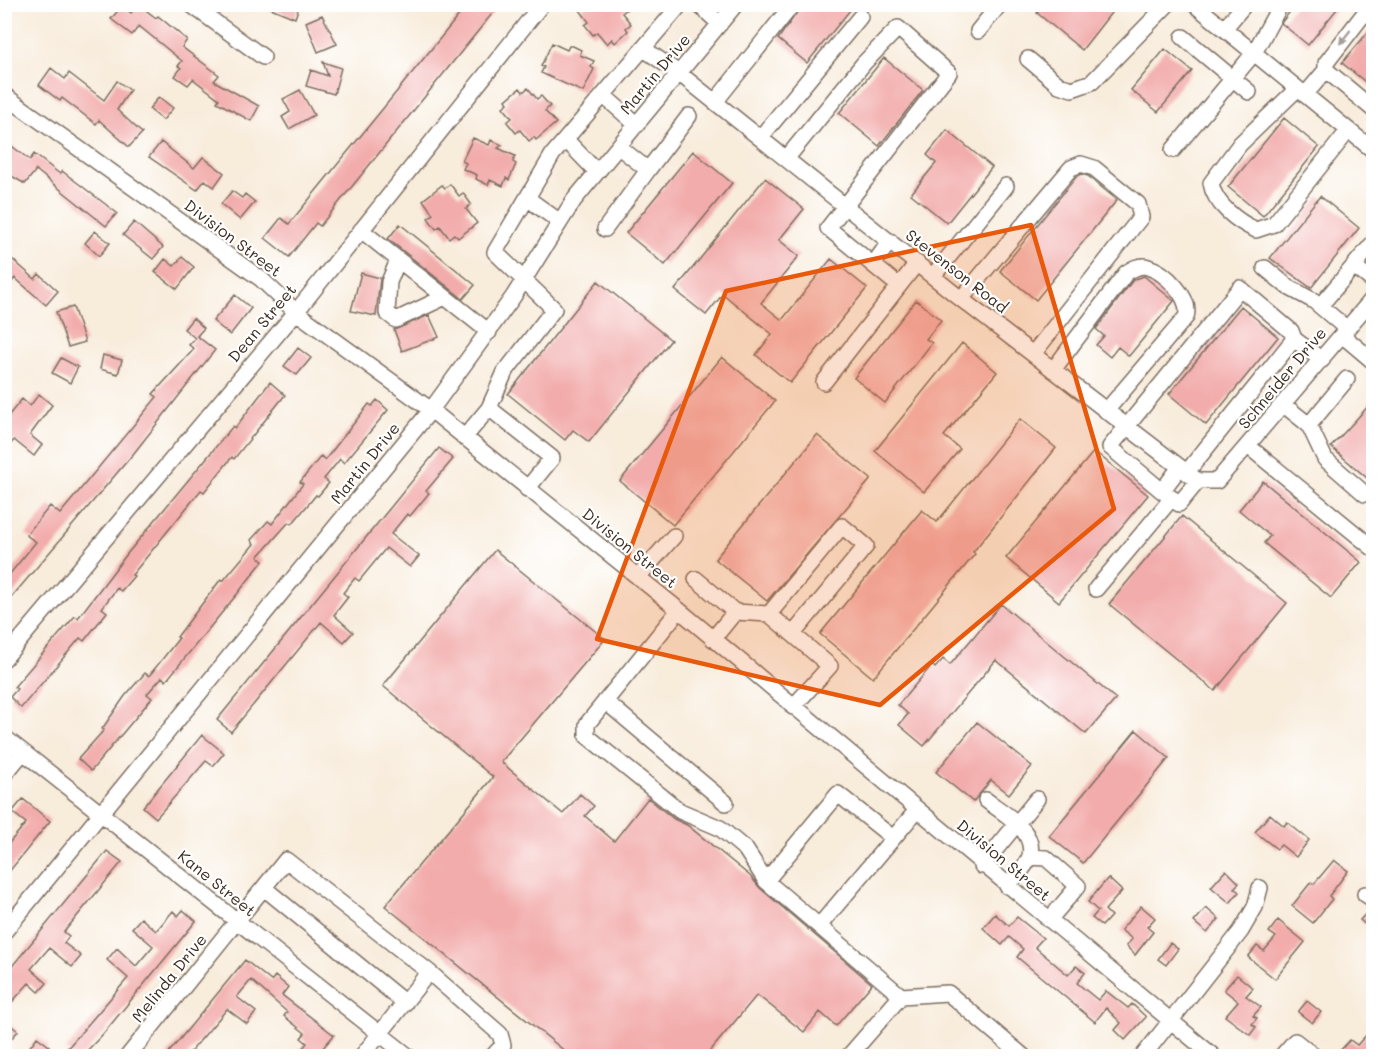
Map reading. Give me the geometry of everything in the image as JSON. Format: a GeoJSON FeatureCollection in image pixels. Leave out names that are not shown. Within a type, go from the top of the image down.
{"type":"FeatureCollection","features":[{"type":"Feature","properties":{"kind":"street"},"geometry":{"type":"LineString","coordinates":[[190,4],[263,57]]}},
{"type":"Feature","properties":{"kind":"street","name":"Dean Street"},"geometry":{"type":"LineString","coordinates":[[4,659],[296,312],[542,4]]}},
{"type":"Feature","properties":{"kind":"street"},"geometry":{"type":"LineString","coordinates":[[464,438],[489,408],[505,372],[554,309],[495,252],[553,154],[681,4]]}},
{"type":"Feature","properties":{"kind":"street"},"geometry":{"type":"LineString","coordinates":[[698,4],[720,24]]}},
{"type":"Feature","properties":{"kind":"street","name":"Martin Drive"},"geometry":{"type":"LineString","coordinates":[[4,932],[431,410],[489,332],[560,222],[597,172],[736,4]]}},
{"type":"Feature","properties":{"kind":"street"},"geometry":{"type":"LineString","coordinates":[[715,102],[793,4]]}},
{"type":"Feature","properties":{"kind":"street"},"geometry":{"type":"LineString","coordinates":[[978,31],[1000,4]]}},
{"type":"Feature","properties":{"kind":"street"},"geometry":{"type":"LineString","coordinates":[[1028,59],[1059,85],[1072,89],[1092,82],[1168,4]]}},
{"type":"Feature","properties":{"kind":"street"},"geometry":{"type":"LineString","coordinates":[[1194,4],[1374,151]]}},
{"type":"Feature","properties":{"kind":"street"},"geometry":{"type":"LineString","coordinates":[[1224,29],[1245,4]]}},
{"type":"Feature","properties":{"kind":"street"},"geometry":{"type":"LineString","coordinates":[[1173,150],[1254,53],[1281,4]]}},
{"type":"Feature","properties":{"kind":"street"},"geometry":{"type":"LineString","coordinates":[[1348,131],[1274,224],[1256,230],[1236,218],[1212,191],[1211,183],[1215,176],[1240,144],[1326,70],[1326,63],[1363,15],[1374,15]]}},
{"type":"Feature","properties":{"kind":"street"},"geometry":{"type":"LineString","coordinates":[[760,138],[860,17]]}},
{"type":"Feature","properties":{"kind":"street"},"geometry":{"type":"LineString","coordinates":[[786,159],[864,63],[898,28],[949,73],[828,228],[900,286]]}},
{"type":"Feature","properties":{"kind":"street"},"geometry":{"type":"LineString","coordinates":[[1184,37],[1249,92]]}},
{"type":"Feature","properties":{"kind":"street","name":"Stevenson Road"},"geometry":{"type":"LineString","coordinates":[[644,49],[680,74],[933,276],[1188,474]]}},
{"type":"Feature","properties":{"kind":"street"},"geometry":{"type":"LineString","coordinates":[[1326,70],[1374,110]]}},
{"type":"Feature","properties":{"kind":"street","name":"Division Street"},"geometry":{"type":"LineString","coordinates":[[4,95],[261,279],[296,312],[431,410],[678,610],[982,866],[1213,1056]]}},
{"type":"Feature","properties":{"kind":"street"},"geometry":{"type":"LineString","coordinates":[[604,96],[637,125]]}},
{"type":"Feature","properties":{"kind":"street"},"geometry":{"type":"LineString","coordinates":[[605,229],[689,116]]}},
{"type":"Feature","properties":{"kind":"street"},"geometry":{"type":"LineString","coordinates":[[566,140],[597,172]]}},
{"type":"Feature","properties":{"kind":"street"},"geometry":{"type":"LineString","coordinates":[[618,147],[648,170]]}},
{"type":"Feature","properties":{"kind":"street"},"geometry":{"type":"LineString","coordinates":[[961,298],[1071,168],[1081,164],[1094,168],[1138,204],[1141,217],[1033,354]]}},
{"type":"Feature","properties":{"kind":"street"},"geometry":{"type":"LineString","coordinates":[[933,276],[1006,186]]}},
{"type":"Feature","properties":{"kind":"street"},"geometry":{"type":"LineString","coordinates":[[527,198],[560,222]]}},
{"type":"Feature","properties":{"kind":"street"},"geometry":{"type":"LineString","coordinates":[[361,230],[489,332]]}},
{"type":"Feature","properties":{"kind":"street"},"geometry":{"type":"LineString","coordinates":[[873,265],[890,242]]}},
{"type":"Feature","properties":{"kind":"street"},"geometry":{"type":"LineString","coordinates":[[1320,306],[1374,242]]}},
{"type":"Feature","properties":{"kind":"street"},"geometry":{"type":"LineString","coordinates":[[398,260],[389,282],[387,313],[396,320],[445,297]]}},
{"type":"Feature","properties":{"kind":"street"},"geometry":{"type":"LineString","coordinates":[[824,382],[917,263]]}},
{"type":"Feature","properties":{"kind":"street"},"geometry":{"type":"LineString","coordinates":[[1354,266],[1374,282]]}},
{"type":"Feature","properties":{"kind":"street"},"geometry":{"type":"LineString","coordinates":[[1053,370],[1126,273],[1137,267],[1148,267],[1180,289],[1187,312],[1186,316],[1106,411]]}},
{"type":"Feature","properties":{"kind":"street"},"geometry":{"type":"LineString","coordinates":[[1265,268],[1288,287],[1320,306],[1374,362]]}},
{"type":"Feature","properties":{"kind":"street"},"geometry":{"type":"LineString","coordinates":[[1188,474],[1179,504],[1110,447],[1240,288],[1291,331],[1294,339],[1322,360]]}},
{"type":"Feature","properties":{"kind":"street","name":"Schneider Drive"},"geometry":{"type":"LineString","coordinates":[[1188,474],[1217,481],[1374,297]]}},
{"type":"Feature","properties":{"kind":"street"},"geometry":{"type":"LineString","coordinates":[[1096,589],[1167,495],[1188,474],[1294,339]]}},
{"type":"Feature","properties":{"kind":"street"},"geometry":{"type":"LineString","coordinates":[[1309,425],[1347,380]]}},
{"type":"Feature","properties":{"kind":"street"},"geometry":{"type":"LineString","coordinates":[[1284,405],[1309,425],[1325,459],[1365,494]]}},
{"type":"Feature","properties":{"kind":"street"},"geometry":{"type":"LineString","coordinates":[[489,408],[552,458],[527,489]]}},
{"type":"Feature","properties":{"kind":"street"},"geometry":{"type":"LineString","coordinates":[[1248,446],[1374,549]]}},
{"type":"Feature","properties":{"kind":"street"},"geometry":{"type":"LineString","coordinates":[[769,614],[842,526],[866,546],[793,634]]}},
{"type":"Feature","properties":{"kind":"street"},"geometry":{"type":"LineString","coordinates":[[638,577],[674,536]]}},
{"type":"Feature","properties":{"kind":"street"},"geometry":{"type":"LineString","coordinates":[[696,579],[735,612],[769,614],[830,666],[793,707]]}},
{"type":"Feature","properties":{"kind":"street"},"geometry":{"type":"LineString","coordinates":[[678,610],[586,724],[587,735],[680,811],[720,828],[746,850],[766,881],[901,996],[948,993],[1023,1056]]}},
{"type":"Feature","properties":{"kind":"street"},"geometry":{"type":"LineString","coordinates":[[713,639],[735,612]]}},
{"type":"Feature","properties":{"kind":"street"},"geometry":{"type":"LineString","coordinates":[[605,701],[726,802]]}},
{"type":"Feature","properties":{"kind":"street","name":"Kane Street"},"geometry":{"type":"LineString","coordinates":[[4,737],[408,1056]]}},
{"type":"Feature","properties":{"kind":"street"},"geometry":{"type":"LineString","coordinates":[[4,775],[23,752]]}},
{"type":"Feature","properties":{"kind":"street"},"geometry":{"type":"LineString","coordinates":[[766,881],[838,794],[893,838]]}},
{"type":"Feature","properties":{"kind":"street"},"geometry":{"type":"LineString","coordinates":[[982,866],[1037,799]]}},
{"type":"Feature","properties":{"kind":"street"},"geometry":{"type":"LineString","coordinates":[[986,800],[1017,824],[1029,839],[1030,857],[1007,886]]}},
{"type":"Feature","properties":{"kind":"street"},"geometry":{"type":"LineString","coordinates":[[819,926],[916,810]]}},
{"type":"Feature","properties":{"kind":"street"},"geometry":{"type":"LineString","coordinates":[[1030,857],[1047,858],[1078,886],[1049,920]]}},
{"type":"Feature","properties":{"kind":"street","name":"Melinda Drive"},"geometry":{"type":"LineString","coordinates":[[128,1056],[286,860],[429,972]]}},
{"type":"Feature","properties":{"kind":"street"},"geometry":{"type":"LineString","coordinates":[[264,888],[405,1003]]}},
{"type":"Feature","properties":{"kind":"street"},"geometry":{"type":"LineString","coordinates":[[1143,1056],[1241,931],[1256,907],[1260,888]]}},
{"type":"Feature","properties":{"kind":"street"},"geometry":{"type":"LineString","coordinates":[[362,1056],[429,972],[500,1034],[503,1045],[493,1056]]}},
{"type":"Feature","properties":{"kind":"street"},"geometry":{"type":"LineString","coordinates":[[849,1056],[901,996]]}},
{"type":"Feature","properties":{"kind":"street"},"geometry":{"type":"LineString","coordinates":[[1282,1056],[1296,1041],[1314,1056]]}},
{"type":"Feature","properties":{"kind":"highlighted area"},"geometry":{"type":"Polygon","coordinates":[[[1031,225],[1114,509],[880,705],[597,639],[726,291],[1031,225]]]}},
{"type":"Feature","properties":{"kind":"building"},"geometry":{"type":"Polygon","coordinates":[[[138,4],[156,18],[158,16],[187,40],[182,47],[219,75],[214,81],[259,106],[251,121],[217,102],[219,99],[193,79],[188,85],[175,76],[181,68],[178,66],[182,61],[139,26],[132,35],[111,19],[122,6],[131,13],[138,4]]]}},
{"type":"Feature","properties":{"kind":"building"},"geometry":{"type":"Polygon","coordinates":[[[261,4],[300,4],[295,18],[261,4]]]}},
{"type":"Feature","properties":{"kind":"building"},"geometry":{"type":"Polygon","coordinates":[[[468,4],[500,4],[320,226],[316,223],[289,257],[265,238],[281,218],[289,224],[468,4]]]}},
{"type":"Feature","properties":{"kind":"building"},"geometry":{"type":"Polygon","coordinates":[[[586,4],[633,4],[622,13],[631,24],[626,28],[628,31],[615,43],[612,39],[607,44],[597,32],[593,35],[585,25],[589,22],[580,10],[586,4]]]}},
{"type":"Feature","properties":{"kind":"building"},"geometry":{"type":"Polygon","coordinates":[[[803,4],[855,4],[807,63],[778,39],[803,4]]]}},
{"type":"Feature","properties":{"kind":"building"},"geometry":{"type":"Polygon","coordinates":[[[1044,4],[1118,4],[1082,50],[1037,13],[1044,4]]]}},
{"type":"Feature","properties":{"kind":"building"},"geometry":{"type":"Polygon","coordinates":[[[1296,4],[1341,4],[1308,45],[1281,23],[1296,4]]]}},
{"type":"Feature","properties":{"kind":"building"},"geometry":{"type":"Polygon","coordinates":[[[322,15],[337,44],[318,52],[306,22],[322,15]]]}},
{"type":"Feature","properties":{"kind":"building"},"geometry":{"type":"Polygon","coordinates":[[[1374,25],[1374,89],[1342,63],[1374,25]]]}},
{"type":"Feature","properties":{"kind":"building"},"geometry":{"type":"Polygon","coordinates":[[[552,43],[567,50],[569,46],[573,46],[581,50],[580,55],[594,61],[591,67],[594,69],[583,92],[541,73],[544,67],[541,66],[552,43]]]}},
{"type":"Feature","properties":{"kind":"building"},"geometry":{"type":"Polygon","coordinates":[[[1165,49],[1192,71],[1158,112],[1131,90],[1165,49]]]}},
{"type":"Feature","properties":{"kind":"building"},"geometry":{"type":"Polygon","coordinates":[[[884,58],[923,90],[879,146],[839,113],[884,58]]]}},
{"type":"Feature","properties":{"kind":"building"},"geometry":{"type":"Polygon","coordinates":[[[323,62],[341,68],[334,94],[306,86],[311,70],[328,76],[323,62]]]}},
{"type":"Feature","properties":{"kind":"building"},"geometry":{"type":"Polygon","coordinates":[[[51,68],[65,79],[69,73],[104,100],[117,81],[130,90],[117,110],[142,133],[129,147],[99,120],[96,124],[62,98],[60,101],[39,85],[51,68]]]}},
{"type":"Feature","properties":{"kind":"building"},"geometry":{"type":"Polygon","coordinates":[[[520,88],[523,92],[528,88],[537,99],[541,96],[550,106],[545,111],[556,123],[536,140],[534,137],[529,141],[520,130],[516,133],[507,122],[512,118],[503,107],[508,103],[506,100],[520,88]]]}},
{"type":"Feature","properties":{"kind":"building"},"geometry":{"type":"Polygon","coordinates":[[[300,90],[314,115],[289,129],[282,117],[290,112],[283,99],[300,90]]]}},
{"type":"Feature","properties":{"kind":"building"},"geometry":{"type":"Polygon","coordinates":[[[159,97],[173,108],[163,120],[149,109],[159,97]]]}},
{"type":"Feature","properties":{"kind":"building"},"geometry":{"type":"Polygon","coordinates":[[[1284,118],[1319,147],[1263,216],[1228,187],[1284,118]]]}},
{"type":"Feature","properties":{"kind":"building"},"geometry":{"type":"Polygon","coordinates":[[[947,130],[992,167],[947,223],[911,194],[936,163],[927,155],[947,130]]]}},
{"type":"Feature","properties":{"kind":"building"},"geometry":{"type":"Polygon","coordinates":[[[473,138],[489,145],[491,140],[502,145],[498,148],[515,156],[513,162],[516,164],[509,180],[506,178],[503,186],[490,180],[488,185],[476,179],[477,175],[463,169],[466,163],[462,161],[473,138]]]}},
{"type":"Feature","properties":{"kind":"building"},"geometry":{"type":"Polygon","coordinates":[[[4,140],[30,160],[34,154],[60,174],[62,171],[117,213],[106,226],[36,170],[25,184],[15,178],[4,170],[4,140]]]}},
{"type":"Feature","properties":{"kind":"building"},"geometry":{"type":"Polygon","coordinates":[[[161,142],[194,168],[203,157],[224,173],[214,187],[205,180],[197,190],[149,157],[161,142]]]}},
{"type":"Feature","properties":{"kind":"building"},"geometry":{"type":"Polygon","coordinates":[[[693,151],[732,183],[665,265],[626,233],[693,151]]]}},
{"type":"Feature","properties":{"kind":"building"},"geometry":{"type":"Polygon","coordinates":[[[1081,174],[1088,176],[1117,200],[1036,300],[1000,271],[1081,174]]]}},
{"type":"Feature","properties":{"kind":"building"},"geometry":{"type":"Polygon","coordinates":[[[765,178],[804,209],[779,240],[799,256],[761,303],[782,320],[831,259],[867,288],[790,383],[756,355],[772,334],[723,294],[706,315],[675,290],[765,178]]]}},
{"type":"Feature","properties":{"kind":"building"},"geometry":{"type":"Polygon","coordinates":[[[450,184],[459,196],[463,193],[471,204],[466,209],[477,223],[458,238],[454,234],[449,238],[440,226],[436,229],[428,218],[433,214],[423,200],[442,185],[445,188],[450,184]]]}},
{"type":"Feature","properties":{"kind":"building"},"geometry":{"type":"Polygon","coordinates":[[[232,191],[242,198],[245,194],[255,202],[240,220],[221,204],[232,191]]]}},
{"type":"Feature","properties":{"kind":"building"},"geometry":{"type":"Polygon","coordinates":[[[1320,196],[1359,228],[1311,288],[1270,258],[1320,196]]]}},
{"type":"Feature","properties":{"kind":"building"},"geometry":{"type":"Polygon","coordinates":[[[134,222],[163,247],[153,259],[123,235],[134,222]]]}},
{"type":"Feature","properties":{"kind":"building"},"geometry":{"type":"Polygon","coordinates":[[[400,224],[475,285],[463,299],[388,239],[400,224]]]}},
{"type":"Feature","properties":{"kind":"building"},"geometry":{"type":"Polygon","coordinates":[[[95,231],[110,243],[99,256],[85,243],[95,231]]]}},
{"type":"Feature","properties":{"kind":"building"},"geometry":{"type":"Polygon","coordinates":[[[4,252],[35,279],[39,274],[58,291],[46,305],[15,278],[11,283],[4,278],[4,252]]]}},
{"type":"Feature","properties":{"kind":"building"},"geometry":{"type":"Polygon","coordinates":[[[182,257],[194,267],[177,289],[155,272],[165,259],[174,266],[182,257]]]}},
{"type":"Feature","properties":{"kind":"building"},"geometry":{"type":"Polygon","coordinates":[[[361,273],[380,278],[376,316],[351,311],[361,273]]]}},
{"type":"Feature","properties":{"kind":"building"},"geometry":{"type":"Polygon","coordinates":[[[1144,276],[1174,301],[1129,356],[1118,347],[1110,357],[1096,345],[1104,336],[1096,329],[1133,280],[1144,276]]]}},
{"type":"Feature","properties":{"kind":"building"},"geometry":{"type":"Polygon","coordinates":[[[598,281],[671,340],[589,442],[573,430],[565,440],[508,394],[598,281]]]}},
{"type":"Feature","properties":{"kind":"building"},"geometry":{"type":"Polygon","coordinates":[[[235,295],[251,308],[230,335],[213,321],[235,295]]]}},
{"type":"Feature","properties":{"kind":"building"},"geometry":{"type":"Polygon","coordinates":[[[916,300],[941,320],[926,339],[932,343],[885,403],[854,378],[916,300]]]}},
{"type":"Feature","properties":{"kind":"building"},"geometry":{"type":"Polygon","coordinates":[[[1241,306],[1278,337],[1206,425],[1169,394],[1241,306]]]}},
{"type":"Feature","properties":{"kind":"building"},"geometry":{"type":"Polygon","coordinates":[[[73,307],[85,342],[68,347],[56,312],[73,307]]]}},
{"type":"Feature","properties":{"kind":"building"},"geometry":{"type":"Polygon","coordinates":[[[429,315],[439,337],[402,351],[394,330],[429,315]]]}},
{"type":"Feature","properties":{"kind":"building"},"geometry":{"type":"Polygon","coordinates":[[[193,318],[204,328],[197,336],[215,350],[134,453],[4,606],[4,581],[36,542],[26,535],[50,506],[60,514],[157,397],[153,394],[194,349],[189,345],[195,338],[184,329],[193,318]]]}},
{"type":"Feature","properties":{"kind":"building"},"geometry":{"type":"Polygon","coordinates":[[[962,343],[997,372],[944,436],[960,449],[924,492],[875,451],[962,343]]]}},
{"type":"Feature","properties":{"kind":"building"},"geometry":{"type":"Polygon","coordinates":[[[298,348],[311,358],[297,375],[284,366],[298,348]]]}},
{"type":"Feature","properties":{"kind":"building"},"geometry":{"type":"Polygon","coordinates":[[[103,355],[122,360],[118,374],[100,369],[103,355]]]}},
{"type":"Feature","properties":{"kind":"building"},"geometry":{"type":"Polygon","coordinates":[[[722,357],[775,401],[673,525],[620,481],[722,357]]]}},
{"type":"Feature","properties":{"kind":"building"},"geometry":{"type":"Polygon","coordinates":[[[61,358],[78,367],[70,383],[52,373],[61,358]]]}},
{"type":"Feature","properties":{"kind":"building"},"geometry":{"type":"Polygon","coordinates":[[[270,382],[285,395],[234,459],[232,457],[204,492],[201,490],[121,591],[117,588],[102,608],[107,612],[84,641],[80,638],[21,708],[10,697],[17,689],[14,687],[75,616],[78,618],[127,554],[233,426],[235,428],[270,382]]]}},
{"type":"Feature","properties":{"kind":"building"},"geometry":{"type":"Polygon","coordinates":[[[39,394],[52,405],[30,435],[42,445],[34,456],[14,440],[4,452],[4,421],[22,399],[30,406],[39,394]]]}},
{"type":"Feature","properties":{"kind":"building"},"geometry":{"type":"Polygon","coordinates":[[[377,400],[388,410],[344,463],[340,459],[324,479],[329,483],[318,496],[316,495],[292,524],[289,522],[258,557],[263,561],[166,681],[162,677],[147,694],[152,698],[91,771],[78,759],[104,730],[102,729],[125,696],[145,673],[149,676],[221,579],[223,581],[254,544],[251,540],[268,521],[272,524],[303,484],[300,482],[321,456],[325,460],[369,404],[372,406],[377,400]]]}},
{"type":"Feature","properties":{"kind":"building"},"geometry":{"type":"Polygon","coordinates":[[[1374,400],[1374,484],[1331,447],[1374,400]]]}},
{"type":"Feature","properties":{"kind":"building"},"geometry":{"type":"Polygon","coordinates":[[[1020,419],[1056,448],[973,552],[975,554],[873,678],[820,634],[922,510],[937,522],[1020,419]]]}},
{"type":"Feature","properties":{"kind":"building"},"geometry":{"type":"Polygon","coordinates":[[[817,435],[871,479],[767,601],[715,559],[817,435]]]}},
{"type":"Feature","properties":{"kind":"building"},"geometry":{"type":"Polygon","coordinates":[[[439,448],[453,459],[426,491],[429,493],[410,516],[407,514],[391,534],[419,556],[410,567],[386,548],[359,581],[355,578],[343,593],[348,597],[334,615],[353,632],[344,642],[321,622],[231,732],[217,720],[439,448]]]}},
{"type":"Feature","properties":{"kind":"building"},"geometry":{"type":"Polygon","coordinates":[[[1094,451],[1148,495],[1059,602],[1006,558],[1094,451]]]}},
{"type":"Feature","properties":{"kind":"building"},"geometry":{"type":"Polygon","coordinates":[[[1263,481],[1361,562],[1331,598],[1264,543],[1270,536],[1239,510],[1263,481]]]}},
{"type":"Feature","properties":{"kind":"building"},"geometry":{"type":"Polygon","coordinates":[[[1182,516],[1287,603],[1215,691],[1109,604],[1182,516]]]}},
{"type":"Feature","properties":{"kind":"building"},"geometry":{"type":"Polygon","coordinates":[[[495,550],[605,639],[501,762],[563,814],[580,794],[594,806],[585,816],[614,841],[648,798],[674,819],[687,825],[750,876],[760,888],[872,984],[836,1026],[820,1012],[804,1032],[757,995],[706,1056],[571,1056],[385,906],[493,777],[383,686],[495,550]]]}},
{"type":"Feature","properties":{"kind":"building"},"geometry":{"type":"Polygon","coordinates":[[[1001,604],[1116,699],[1086,734],[996,660],[924,746],[899,725],[908,714],[898,705],[932,665],[935,668],[943,659],[950,665],[1001,604]]]}},
{"type":"Feature","properties":{"kind":"building"},"geometry":{"type":"Polygon","coordinates":[[[977,722],[1032,766],[1009,794],[991,780],[973,802],[936,772],[977,722]]]}},
{"type":"Feature","properties":{"kind":"building"},"geometry":{"type":"Polygon","coordinates":[[[1136,730],[1169,758],[1083,863],[1049,836],[1136,730]]]}},
{"type":"Feature","properties":{"kind":"building"},"geometry":{"type":"Polygon","coordinates":[[[202,735],[224,753],[213,766],[206,761],[156,818],[143,807],[202,735]]]}},
{"type":"Feature","properties":{"kind":"building"},"geometry":{"type":"Polygon","coordinates":[[[23,799],[50,821],[4,878],[4,849],[26,823],[12,812],[23,799]]]}},
{"type":"Feature","properties":{"kind":"building"},"geometry":{"type":"Polygon","coordinates":[[[1270,814],[1284,826],[1287,822],[1309,840],[1296,857],[1281,845],[1277,849],[1255,832],[1270,814]]]}},
{"type":"Feature","properties":{"kind":"building"},"geometry":{"type":"Polygon","coordinates":[[[107,851],[122,862],[64,932],[69,936],[64,943],[81,956],[72,967],[49,948],[31,969],[47,983],[39,992],[29,983],[4,1011],[4,976],[107,851]]]}},
{"type":"Feature","properties":{"kind":"building"},"geometry":{"type":"Polygon","coordinates":[[[1334,860],[1348,871],[1329,896],[1332,899],[1313,923],[1292,906],[1311,882],[1314,884],[1334,860]]]}},
{"type":"Feature","properties":{"kind":"building"},"geometry":{"type":"Polygon","coordinates":[[[1226,870],[1239,883],[1234,888],[1239,892],[1230,903],[1211,887],[1226,870]]]}},
{"type":"Feature","properties":{"kind":"building"},"geometry":{"type":"Polygon","coordinates":[[[1108,878],[1122,891],[1105,910],[1111,916],[1102,926],[1092,918],[1098,911],[1088,902],[1108,878]]]}},
{"type":"Feature","properties":{"kind":"building"},"geometry":{"type":"Polygon","coordinates":[[[1141,906],[1155,918],[1147,927],[1153,932],[1135,955],[1126,946],[1132,939],[1121,930],[1141,906]]]}},
{"type":"Feature","properties":{"kind":"building"},"geometry":{"type":"Polygon","coordinates":[[[1206,908],[1219,919],[1207,933],[1194,922],[1206,908]]]}},
{"type":"Feature","properties":{"kind":"building"},"geometry":{"type":"Polygon","coordinates":[[[1370,909],[1374,910],[1374,932],[1360,920],[1370,909]]]}},
{"type":"Feature","properties":{"kind":"building"},"geometry":{"type":"Polygon","coordinates":[[[183,910],[196,921],[103,1034],[82,1056],[74,1056],[66,1050],[128,978],[107,960],[117,948],[136,966],[153,946],[132,928],[141,918],[156,931],[173,911],[178,916],[183,910]]]}},
{"type":"Feature","properties":{"kind":"building"},"geometry":{"type":"Polygon","coordinates":[[[995,914],[1009,926],[1017,917],[1043,938],[1035,947],[1068,975],[1076,966],[1085,973],[1077,983],[1098,1000],[1106,991],[1128,1008],[1132,1004],[1146,1017],[1125,1040],[1115,1030],[1121,1023],[1106,1008],[1095,1022],[1017,957],[1023,949],[1009,937],[1002,945],[983,928],[995,914]]]}},
{"type":"Feature","properties":{"kind":"building"},"geometry":{"type":"Polygon","coordinates":[[[1278,920],[1305,942],[1275,979],[1248,957],[1257,946],[1264,951],[1276,937],[1269,932],[1278,920]]]}},
{"type":"Feature","properties":{"kind":"building"},"geometry":{"type":"Polygon","coordinates":[[[1170,943],[1178,949],[1166,965],[1158,959],[1170,943]]]}},
{"type":"Feature","properties":{"kind":"building"},"geometry":{"type":"Polygon","coordinates":[[[245,960],[271,981],[275,976],[288,987],[282,995],[334,1035],[316,1056],[296,1056],[307,1043],[301,1038],[305,1033],[284,1016],[287,1012],[251,980],[237,997],[256,1012],[247,1024],[227,1009],[187,1056],[166,1056],[245,960]]]}},
{"type":"Feature","properties":{"kind":"building"},"geometry":{"type":"Polygon","coordinates":[[[1237,975],[1253,988],[1246,996],[1261,1007],[1253,1016],[1257,1018],[1252,1024],[1256,1027],[1250,1035],[1225,1016],[1238,1001],[1224,990],[1237,975]]]}},
{"type":"Feature","properties":{"kind":"building"},"geometry":{"type":"Polygon","coordinates":[[[1307,1001],[1321,1012],[1312,1023],[1298,1012],[1307,1001]]]}},
{"type":"Feature","properties":{"kind":"building"},"geometry":{"type":"Polygon","coordinates":[[[4,1020],[18,1031],[4,1047],[4,1020]]]}},
{"type":"Feature","properties":{"kind":"building"},"geometry":{"type":"Polygon","coordinates":[[[1374,1027],[1374,1056],[1335,1056],[1350,1040],[1357,1045],[1374,1027]]]}},
{"type":"Feature","properties":{"kind":"building"},"geometry":{"type":"Polygon","coordinates":[[[37,1037],[49,1046],[41,1056],[29,1048],[37,1037]]]}}]}
